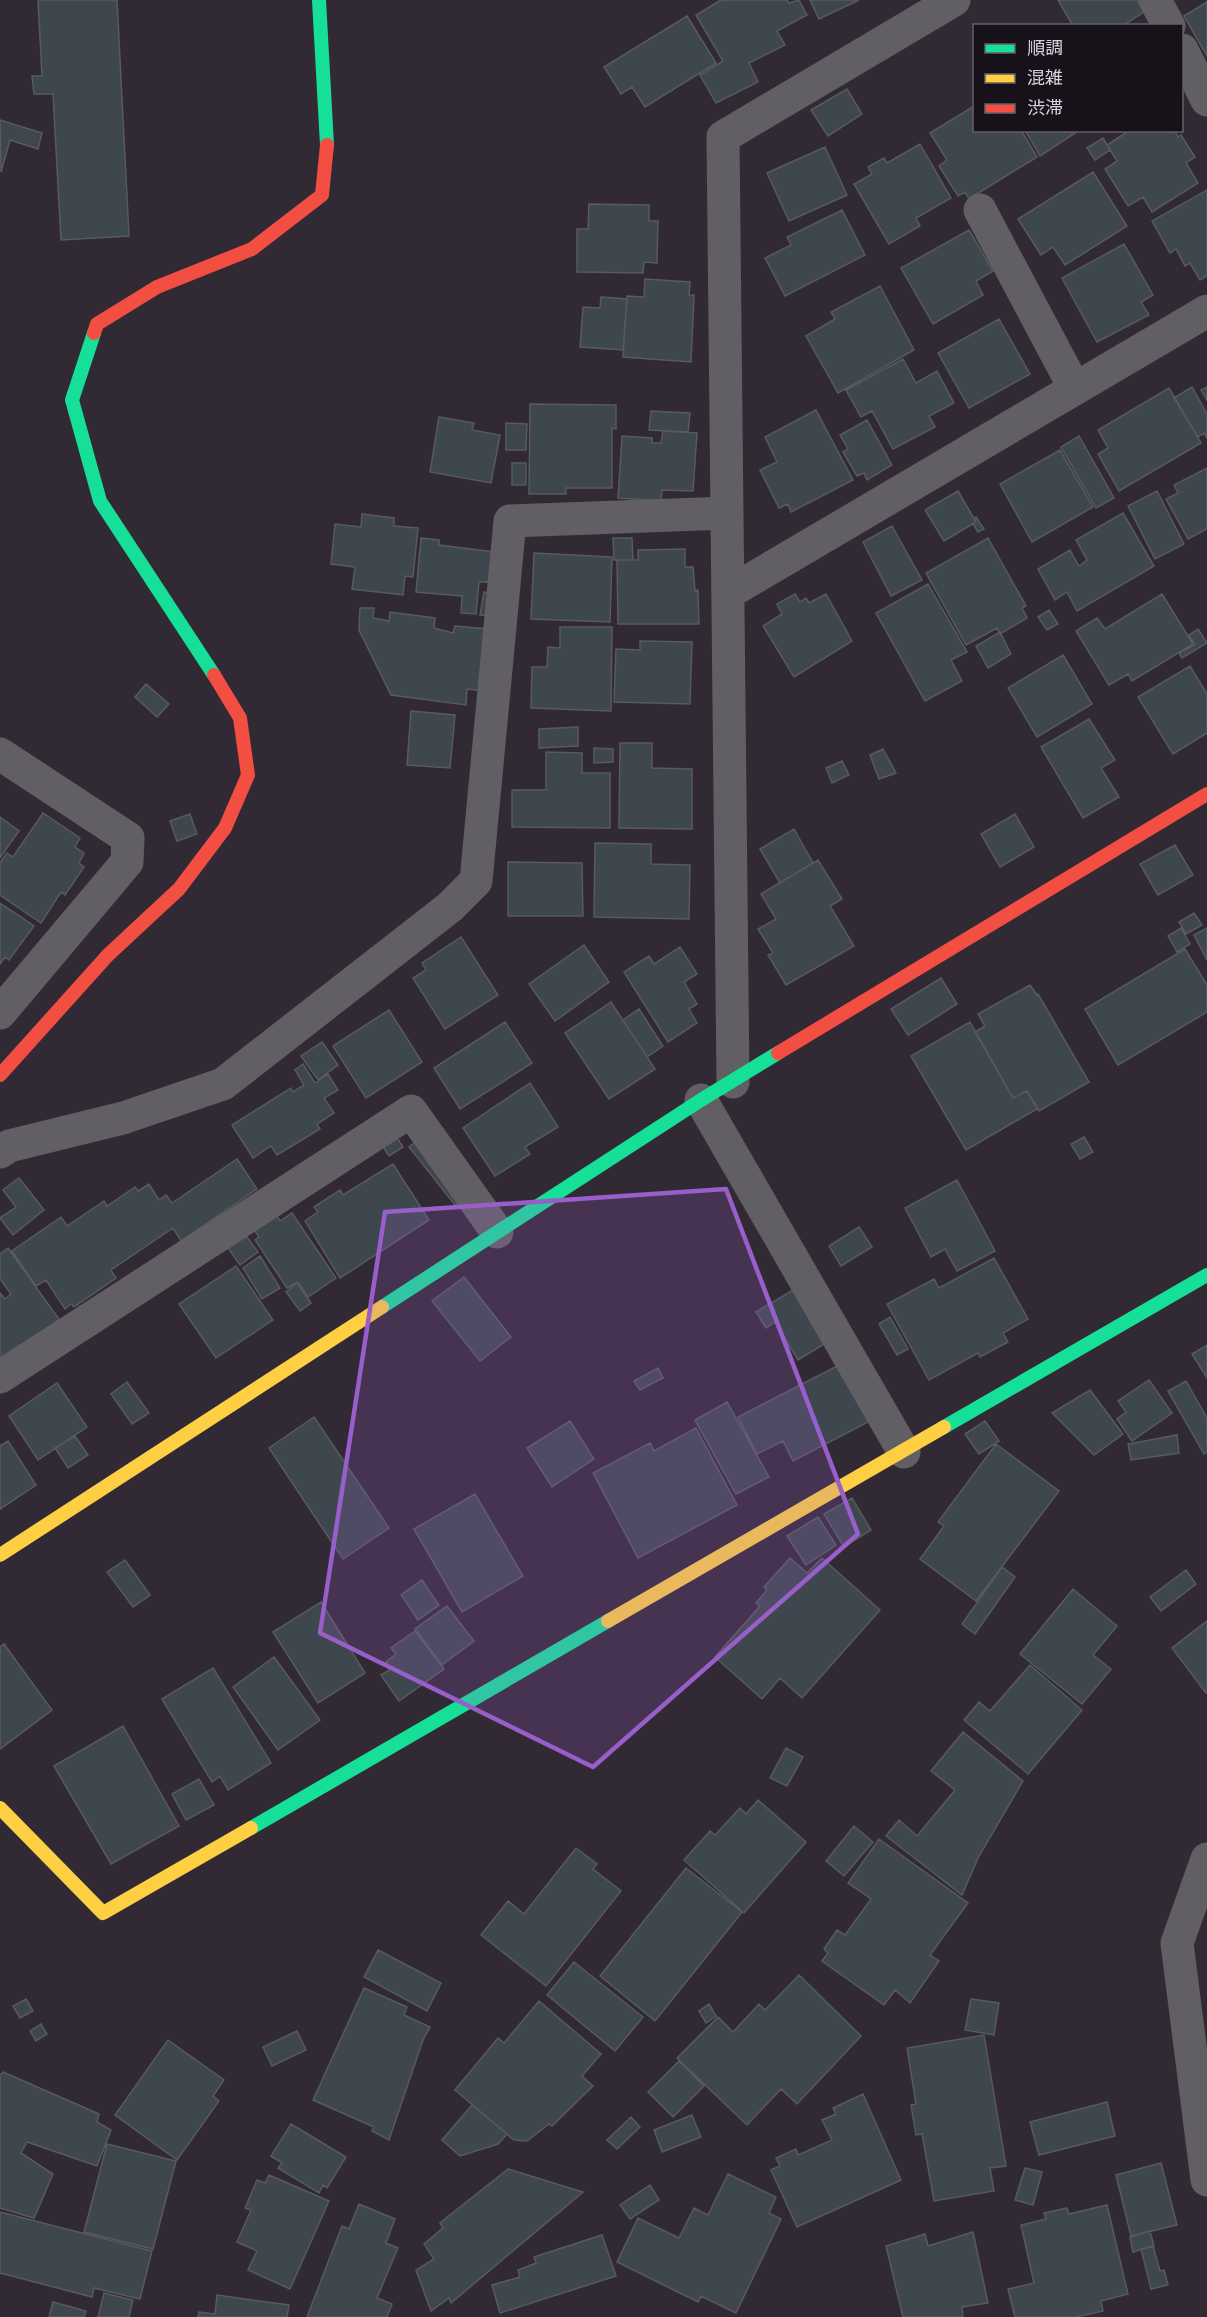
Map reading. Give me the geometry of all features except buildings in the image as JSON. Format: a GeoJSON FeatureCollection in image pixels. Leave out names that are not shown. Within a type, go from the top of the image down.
{"type":"FeatureCollection","features":[{"type":"Feature","properties":{"kind":"street"},"geometry":{"type":"LineString","coordinates":[[0,1075],[108,955],[179,890],[225,828],[248,775],[240,718],[188,632],[100,501],[72,400],[97,324],[157,287],[252,249],[322,195],[328,137],[319,0]]}},
{"type":"Feature","properties":{"kind":"street"},"geometry":{"type":"LineString","coordinates":[[733,1082],[723,137],[954,0]]}},
{"type":"Feature","properties":{"kind":"street"},"geometry":{"type":"LineString","coordinates":[[1155,0],[1168,24]]}},
{"type":"Feature","properties":{"kind":"street"},"geometry":{"type":"LineString","coordinates":[[1183,52],[1207,100]]}},
{"type":"Feature","properties":{"kind":"street"},"geometry":{"type":"LineString","coordinates":[[980,210],[1075,389]]}},
{"type":"Feature","properties":{"kind":"street"},"geometry":{"type":"LineString","coordinates":[[728,593],[1207,311]]}},
{"type":"Feature","properties":{"kind":"street"},"geometry":{"type":"LineString","coordinates":[[0,1152],[9,1146],[123,1118],[223,1084],[450,907],[476,881],[510,521],[727,513]]}},
{"type":"Feature","properties":{"kind":"street"},"geometry":{"type":"LineString","coordinates":[[0,754],[128,838],[127,862],[0,1013]]}},
{"type":"Feature","properties":{"kind":"street"},"geometry":{"type":"LineString","coordinates":[[0,1555],[701,1100],[1207,794]]}},
{"type":"Feature","properties":{"kind":"street"},"geometry":{"type":"LineString","coordinates":[[701,1100],[904,1452]]}},
{"type":"Feature","properties":{"kind":"street"},"geometry":{"type":"LineString","coordinates":[[0,1377],[411,1111],[497,1232]]}},
{"type":"Feature","properties":{"kind":"street"},"geometry":{"type":"LineString","coordinates":[[0,1808],[103,1913],[1207,1275]]}},
{"type":"Feature","properties":{"kind":"street"},"geometry":{"type":"LineString","coordinates":[[1207,1859],[1177,1943],[1207,2180]]}},
{"type":"Feature","properties":{"kind":"highlighted area"},"geometry":{"type":"Polygon","coordinates":[[[726,1189],[858,1534],[593,1767],[320,1633],[385,1212],[726,1189]]]}},
{"type":"Feature","properties":{"kind":"traffic: fast"},"geometry":{"type":"LineString","coordinates":[[319,0],[327,145]]}},
{"type":"Feature","properties":{"kind":"traffic: fast"},"geometry":{"type":"LineString","coordinates":[[94,333],[72,400],[100,501],[214,675]]}},
{"type":"Feature","properties":{"kind":"traffic: fast"},"geometry":{"type":"LineString","coordinates":[[382,1307],[701,1100],[778,1053]]}},
{"type":"Feature","properties":{"kind":"traffic: fast"},"geometry":{"type":"LineString","coordinates":[[944,1427],[1207,1275]]}},
{"type":"Feature","properties":{"kind":"traffic: fast"},"geometry":{"type":"LineString","coordinates":[[251,1828],[608,1621]]}},
{"type":"Feature","properties":{"kind":"traffic: slow"},"geometry":{"type":"LineString","coordinates":[[0,1555],[382,1307]]}},
{"type":"Feature","properties":{"kind":"traffic: slow"},"geometry":{"type":"LineString","coordinates":[[608,1621],[944,1427]]}},
{"type":"Feature","properties":{"kind":"traffic: slow"},"geometry":{"type":"LineString","coordinates":[[0,1808],[103,1913],[251,1828]]}},
{"type":"Feature","properties":{"kind":"traffic: jam"},"geometry":{"type":"LineString","coordinates":[[94,333],[97,324],[157,287],[252,249],[322,195],[327,145]]}},
{"type":"Feature","properties":{"kind":"traffic: jam"},"geometry":{"type":"LineString","coordinates":[[0,1075],[108,955],[179,889],[225,828],[248,775],[240,718],[214,675]]}},
{"type":"Feature","properties":{"kind":"traffic: jam"},"geometry":{"type":"LineString","coordinates":[[778,1053],[1207,794]]}}]}
